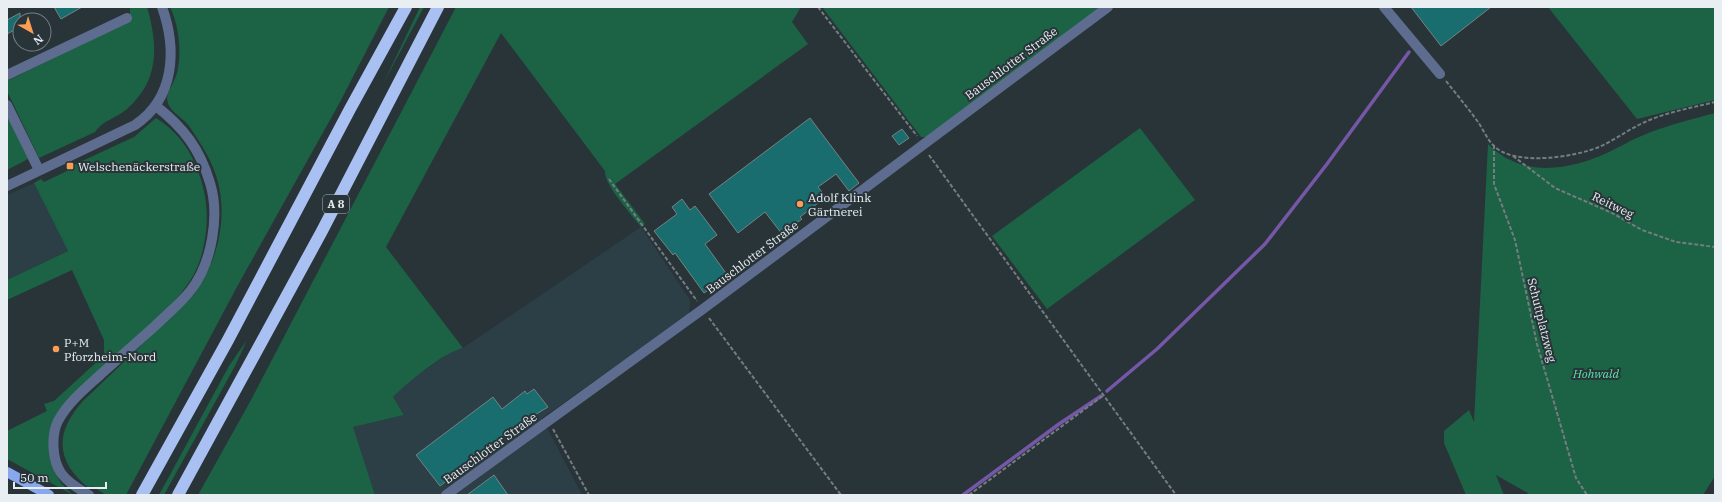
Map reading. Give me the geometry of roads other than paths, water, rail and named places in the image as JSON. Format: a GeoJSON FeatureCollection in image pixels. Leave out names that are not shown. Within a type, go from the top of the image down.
{"type":"FeatureCollection","features":[{"type":"Feature","properties":{"kind":"highway","name":"A 8"},"geometry":{"type":"LineString","coordinates":[[142,495],[406,7]]}},
{"type":"Feature","properties":{"kind":"highway","name":"A 8"},"geometry":{"type":"LineString","coordinates":[[178,495],[322,231],[438,7]]}},
{"type":"Feature","properties":{"kind":"main road"},"geometry":{"type":"LineString","coordinates":[[7,472],[49,495]]}},
{"type":"Feature","properties":{"kind":"street"},"geometry":{"type":"LineString","coordinates":[[7,186],[135,125],[150,114],[156,106],[169,76],[172,56],[169,30],[162,7]]}},
{"type":"Feature","properties":{"kind":"street","name":"Bauschlotter Straße"},"geometry":{"type":"LineString","coordinates":[[446,495],[703,309],[1108,7]]}},
{"type":"Feature","properties":{"kind":"street"},"geometry":{"type":"LineString","coordinates":[[1384,7],[1440,74]]}},
{"type":"Feature","properties":{"kind":"street"},"geometry":{"type":"LineString","coordinates":[[7,75],[127,18]]}},
{"type":"Feature","properties":{"kind":"street"},"geometry":{"type":"LineString","coordinates":[[7,105],[39,170]]}},
{"type":"Feature","properties":{"kind":"street"},"geometry":{"type":"LineString","coordinates":[[89,495],[70,483],[57,466],[54,437],[58,422],[81,392],[167,314],[191,290],[208,255],[213,233],[214,200],[204,164],[183,130],[176,122],[156,106]]}},
{"type":"Feature","properties":{"kind":"waterway"},"geometry":{"type":"LineString","coordinates":[[1107,391],[1157,349],[1265,244],[1327,164],[1409,52]]}},
{"type":"Feature","properties":{"kind":"waterway"},"geometry":{"type":"LineString","coordinates":[[963,495],[1059,424],[1101,396]]}},
{"type":"Feature","properties":{"kind":"place","name":"Welschenäckerstraße"},"geometry":{"type":"Point","coordinates":[70,166]}},
{"type":"Feature","properties":{"kind":"place","name":"Adolf Klink Gärtnerei"},"geometry":{"type":"Point","coordinates":[800,204]}},
{"type":"Feature","properties":{"kind":"place","name":"P+M Pforzheim-Nord"},"geometry":{"type":"Point","coordinates":[56,349]}},
{"type":"Feature","properties":{"kind":"park label","name":"Hohwald"},"geometry":{"type":"Point","coordinates":[1596,373]}}]}
